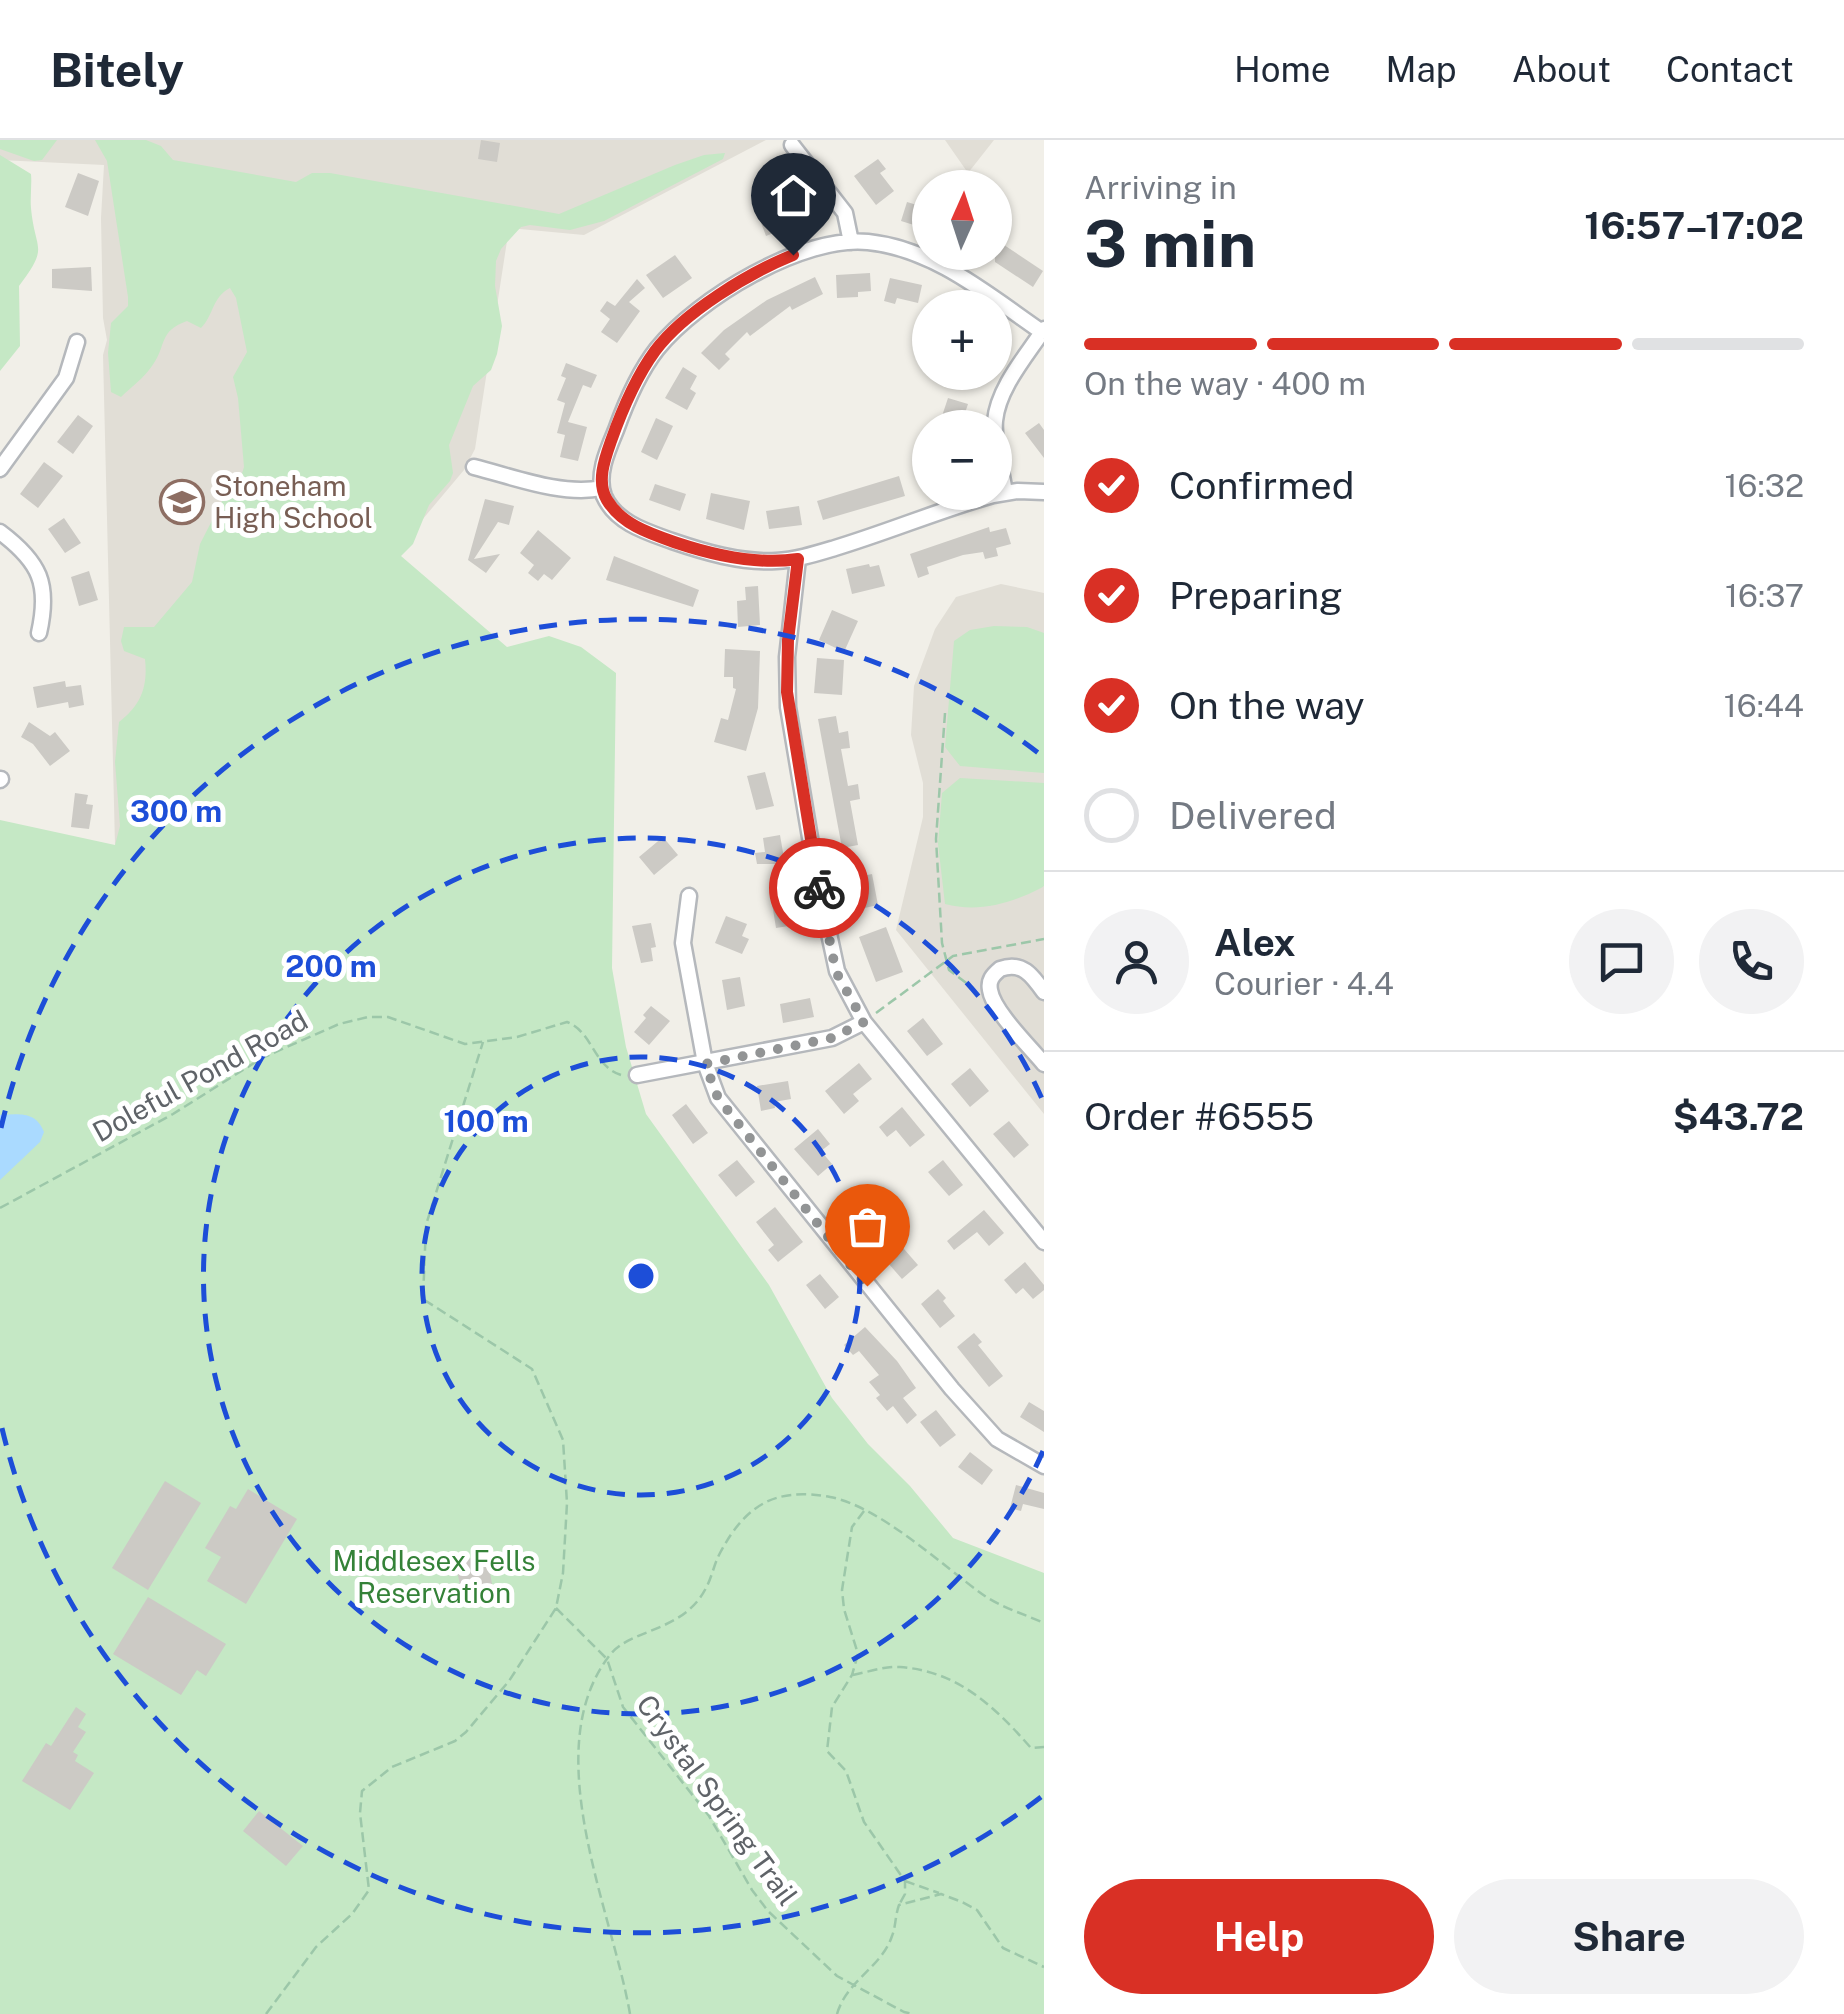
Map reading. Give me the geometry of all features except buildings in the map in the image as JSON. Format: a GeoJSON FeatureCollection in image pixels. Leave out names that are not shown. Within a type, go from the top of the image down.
{"type":"FeatureCollection","features":[{"type":"Feature","properties":{"kind":"street"},"geometry":{"type":"LineString","coordinates":[[792,145],[845,213],[851,242]]}},
{"type":"Feature","properties":{"kind":"street"},"geometry":{"type":"LineString","coordinates":[[949,510],[798,559],[762,561],[720,555],[641,530],[619,515],[602,488],[605,462],[621,415],[653,354],[704,307],[772,264],[805,251],[851,242],[884,245],[938,263],[1043,330],[998,410]]}},
{"type":"Feature","properties":{"kind":"street"},"geometry":{"type":"LineString","coordinates":[[0,469],[66,378],[77,342]]}},
{"type":"Feature","properties":{"kind":"street"},"geometry":{"type":"LineString","coordinates":[[474,467],[561,488],[602,488]]}},
{"type":"Feature","properties":{"kind":"street"},"geometry":{"type":"LineString","coordinates":[[1012,492],[1044,492]]}},
{"type":"Feature","properties":{"kind":"street"},"geometry":{"type":"LineString","coordinates":[[0,532],[24,551],[37,570],[45,603],[39,633]]}},
{"type":"Feature","properties":{"kind":"street"},"geometry":{"type":"LineString","coordinates":[[798,559],[787,658],[788,708],[831,952],[843,986],[864,1022],[1044,1242]]}},
{"type":"Feature","properties":{"kind":"street"},"geometry":{"type":"LineString","coordinates":[[689,896],[683,943],[705,1064],[714,1090],[952,1390],[998,1438],[1044,1466]]}},
{"type":"Feature","properties":{"kind":"street"},"geometry":{"type":"LineString","coordinates":[[1044,992],[1027,971],[1010,966],[993,975],[990,993],[1044,1064]]}},
{"type":"Feature","properties":{"kind":"street"},"geometry":{"type":"LineString","coordinates":[[637,1075],[832,1038],[864,1022]]}},
{"type":"Feature","properties":{"kind":"path"},"geometry":{"type":"LineString","coordinates":[[944,713],[936,839],[944,960],[949,970],[968,985],[990,993]]}},
{"type":"Feature","properties":{"kind":"path"},"geometry":{"type":"LineString","coordinates":[[864,1022],[944,960],[986,948],[1044,939]]}},
{"type":"Feature","properties":{"kind":"path","name":"Doleful Pond Road"},"geometry":{"type":"LineString","coordinates":[[0,1208],[172,1114],[262,1058],[338,1024],[368,1017],[388,1017],[465,1044],[517,1037],[567,1022],[577,1027],[601,1064],[613,1073],[637,1075]]}},
{"type":"Feature","properties":{"kind":"path"},"geometry":{"type":"LineString","coordinates":[[266,2014],[316,1947],[352,1914],[369,1890],[360,1813],[362,1790],[392,1768],[466,1732],[509,1681],[556,1608],[564,1573],[567,1504],[563,1440],[532,1369],[423,1300],[426,1224],[483,1042]]}},
{"type":"Feature","properties":{"kind":"path"},"geometry":{"type":"LineString","coordinates":[[630,2014],[598,1891],[584,1808],[578,1739],[583,1706],[606,1660],[618,1646],[654,1631],[694,1606],[733,1533],[762,1502],[780,1495],[806,1494],[842,1499],[936,1558],[986,1597],[1044,1623]]}},
{"type":"Feature","properties":{"kind":"path"},"geometry":{"type":"LineString","coordinates":[[837,2014],[852,1983],[868,1970],[893,1936],[894,1918],[905,1894],[905,1881],[864,1822],[846,1771],[827,1750],[832,1707],[852,1675],[858,1654],[842,1590],[852,1528],[864,1510]]}},
{"type":"Feature","properties":{"kind":"path"},"geometry":{"type":"LineString","coordinates":[[556,1608],[606,1660]]}},
{"type":"Feature","properties":{"kind":"path","name":"Crystal Spring Trail"},"geometry":{"type":"LineString","coordinates":[[606,1660],[623,1706],[709,1816],[768,1911],[826,1968],[912,2014]]}},
{"type":"Feature","properties":{"kind":"path"},"geometry":{"type":"LineString","coordinates":[[852,1675],[899,1667],[951,1680],[995,1707],[1031,1748],[1044,1748]]}},
{"type":"Feature","properties":{"kind":"path"},"geometry":{"type":"LineString","coordinates":[[905,1881],[977,1910],[1003,1948],[1044,1968]]}},
{"type":"Feature","properties":{"kind":"path"},"geometry":{"type":"LineString","coordinates":[[900,1905],[940,1894]]}},
{"type":"Feature","properties":{"kind":"shaded area","name":"Stoneham High School"},"geometry":{"type":"Polygon","coordinates":[[[0,140],[766,140],[584,235],[509,228],[475,449],[464,470],[396,551],[256,745],[115,845],[103,355],[107,340],[101,218],[104,165],[0,160],[0,140]]]}},
{"type":"Feature","properties":{"kind":"shaded area"},"geometry":{"type":"Polygon","coordinates":[[[945,140],[994,140],[970,170],[966,170],[945,140]]]}},
{"type":"Feature","properties":{"kind":"shaded area"},"geometry":{"type":"Polygon","coordinates":[[[1001,584],[1044,593],[1044,1114],[896,930],[923,817],[923,783],[911,735],[914,686],[935,629],[956,597],[1001,584]]]}},
{"type":"Feature","properties":{"kind":"green space"},"geometry":{"type":"Polygon","coordinates":[[[0,140],[57,140],[42,160],[34,161],[0,149],[0,140]]]}},
{"type":"Feature","properties":{"kind":"green space","name":"Middlesex Fells Reservation"},"geometry":{"type":"Polygon","coordinates":[[[95,140],[146,140],[161,146],[173,160],[296,182],[312,173],[330,173],[559,214],[675,165],[725,153],[723,159],[604,221],[570,230],[521,227],[501,249],[496,261],[495,286],[502,326],[497,354],[491,370],[473,386],[449,445],[453,473],[450,481],[429,505],[413,544],[401,556],[507,647],[549,636],[581,647],[616,673],[612,968],[626,1047],[646,1114],[769,1285],[832,1398],[868,1444],[953,1538],[1044,1573],[1044,2014],[0,2014],[0,820],[115,845],[120,826],[115,762],[119,722],[138,702],[145,678],[145,659],[124,651],[124,627],[154,627],[192,582],[200,544],[223,499],[238,486],[244,467],[233,377],[247,352],[236,298],[230,288],[220,296],[201,328],[187,321],[171,329],[145,375],[121,397],[111,392],[111,323],[128,306],[128,297],[107,161],[95,140]]]}},
{"type":"Feature","properties":{"kind":"green space"},"geometry":{"type":"Polygon","coordinates":[[[0,155],[31,174],[31,208],[38,248],[35,263],[19,286],[20,346],[0,371],[0,155]]]}},
{"type":"Feature","properties":{"kind":"green space"},"geometry":{"type":"Polygon","coordinates":[[[1027,627],[1044,633],[1044,773],[960,766],[945,747],[954,641],[970,630],[1027,627]]]}},
{"type":"Feature","properties":{"kind":"green space"},"geometry":{"type":"Polygon","coordinates":[[[960,778],[1044,783],[1044,886],[995,905],[945,904],[938,844],[942,793],[960,778]]]}},
{"type":"Feature","properties":{"kind":"water"},"geometry":{"type":"Polygon","coordinates":[[[0,1115],[32,1117],[44,1132],[40,1142],[0,1180],[0,1115]]]}},
{"type":"Feature","properties":{"kind":"way so far"},"geometry":{"type":"LineString","coordinates":[[819,888],[836,972],[864,1022],[832,1038],[705,1064],[718,1098],[867,1286]]}},
{"type":"Feature","properties":{"kind":"place","name":"Stoneham High School"},"geometry":{"type":"Point","coordinates":[182,502]}},
{"type":"Feature","properties":{"kind":"route"},"geometry":{"type":"LineString","coordinates":[[793,255],[751,276],[704,307],[653,354],[621,415],[602,480],[608,502],[641,530],[720,555],[762,561],[798,559],[788,640],[788,708],[819,888]]}}]}
